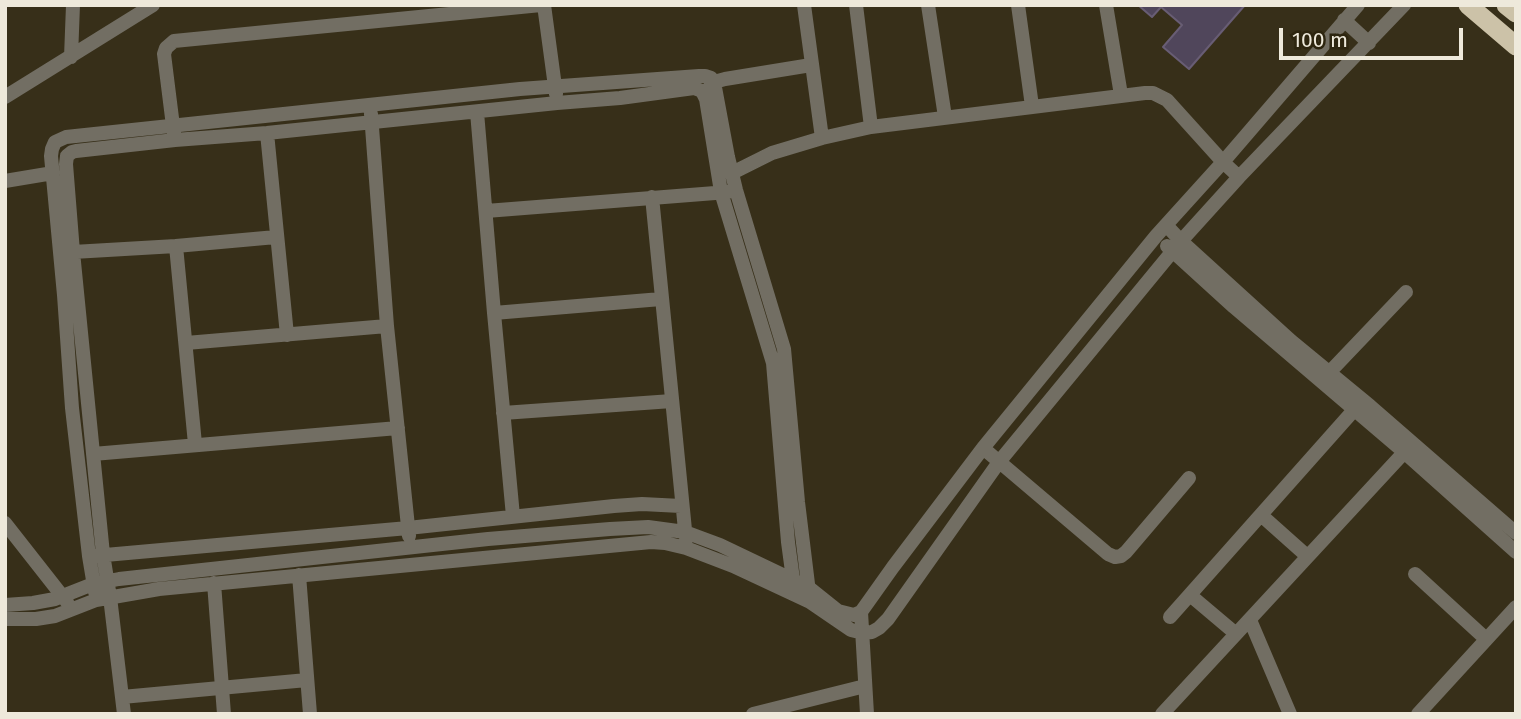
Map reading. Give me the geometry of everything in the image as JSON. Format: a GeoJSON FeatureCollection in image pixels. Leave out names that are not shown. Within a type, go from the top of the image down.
{"type":"FeatureCollection","features":[{"type":"Feature","properties":{"kind":"highway"},"geometry":{"type":"LineString","coordinates":[[1468,5],[1516,46]]}},
{"type":"Feature","properties":{"kind":"highway"},"geometry":{"type":"LineString","coordinates":[[1486,5],[1516,31]]}},
{"type":"Feature","properties":{"kind":"highway"},"geometry":{"type":"LineString","coordinates":[[1506,5],[1516,13]]}},
{"type":"Feature","properties":{"kind":"street"},"geometry":{"type":"LineString","coordinates":[[71,57],[73,5]]}},
{"type":"Feature","properties":{"kind":"street"},"geometry":{"type":"LineString","coordinates":[[5,97],[151,5]]}},
{"type":"Feature","properties":{"kind":"street"},"geometry":{"type":"LineString","coordinates":[[174,133],[164,54],[174,41],[542,5],[557,103]]}},
{"type":"Feature","properties":{"kind":"street"},"geometry":{"type":"LineString","coordinates":[[804,5],[822,138]]}},
{"type":"Feature","properties":{"kind":"street"},"geometry":{"type":"LineString","coordinates":[[856,5],[871,127]]}},
{"type":"Feature","properties":{"kind":"street"},"geometry":{"type":"LineString","coordinates":[[928,5],[945,117]]}},
{"type":"Feature","properties":{"kind":"street"},"geometry":{"type":"LineString","coordinates":[[1018,5],[1032,106]]}},
{"type":"Feature","properties":{"kind":"street"},"geometry":{"type":"LineString","coordinates":[[1106,5],[1121,95]]}},
{"type":"Feature","properties":{"kind":"street"},"geometry":{"type":"LineString","coordinates":[[5,604],[33,603],[62,597],[100,583],[209,568],[648,527],[685,532],[742,554],[793,578],[838,611],[854,615],[861,612],[983,448],[1161,231],[1358,5]]}},
{"type":"Feature","properties":{"kind":"street"},"geometry":{"type":"LineString","coordinates":[[5,619],[55,616],[103,599],[159,589],[635,542],[665,543],[686,548],[746,571],[795,594],[851,630],[863,633],[879,628],[999,462],[1177,246],[1239,177],[1404,5]]}},
{"type":"Feature","properties":{"kind":"street"},"geometry":{"type":"LineString","coordinates":[[1344,20],[1369,43]]}},
{"type":"Feature","properties":{"kind":"street"},"geometry":{"type":"LineString","coordinates":[[124,714],[72,408],[51,156],[53,145],[59,139],[174,133],[267,133],[620,98],[694,88],[702,91],[751,73],[811,65]]}},
{"type":"Feature","properties":{"kind":"street"},"geometry":{"type":"LineString","coordinates":[[69,154],[174,133],[371,106],[555,86],[699,76],[711,78],[709,88],[729,191],[773,363],[795,594]]}},
{"type":"Feature","properties":{"kind":"street"},"geometry":{"type":"LineString","coordinates":[[709,88],[732,173],[729,191],[784,349],[810,602]]}},
{"type":"Feature","properties":{"kind":"street"},"geometry":{"type":"LineString","coordinates":[[732,173],[772,153],[871,127],[1153,93],[1167,100],[1239,177]]}},
{"type":"Feature","properties":{"kind":"street"},"geometry":{"type":"LineString","coordinates":[[371,106],[387,326],[414,565]]}},
{"type":"Feature","properties":{"kind":"street"},"geometry":{"type":"LineString","coordinates":[[477,112],[513,516]]}},
{"type":"Feature","properties":{"kind":"street"},"geometry":{"type":"LineString","coordinates":[[267,133],[287,335]]}},
{"type":"Feature","properties":{"kind":"street"},"geometry":{"type":"LineString","coordinates":[[53,145],[69,154]]}},
{"type":"Feature","properties":{"kind":"street"},"geometry":{"type":"LineString","coordinates":[[69,154],[66,164],[73,252],[93,453],[96,555]]}},
{"type":"Feature","properties":{"kind":"street"},"geometry":{"type":"LineString","coordinates":[[5,181],[53,173]]}},
{"type":"Feature","properties":{"kind":"street"},"geometry":{"type":"LineString","coordinates":[[486,211],[729,191]]}},
{"type":"Feature","properties":{"kind":"street"},"geometry":{"type":"LineString","coordinates":[[652,197],[686,548]]}},
{"type":"Feature","properties":{"kind":"street"},"geometry":{"type":"LineString","coordinates":[[1161,231],[1291,341],[1354,411],[1408,448]]}},
{"type":"Feature","properties":{"kind":"street"},"geometry":{"type":"LineString","coordinates":[[73,252],[276,237]]}},
{"type":"Feature","properties":{"kind":"street"},"geometry":{"type":"LineString","coordinates":[[176,246],[195,444]]}},
{"type":"Feature","properties":{"kind":"street"},"geometry":{"type":"LineString","coordinates":[[1325,377],[1406,292]]}},
{"type":"Feature","properties":{"kind":"street"},"geometry":{"type":"LineString","coordinates":[[494,313],[661,299]]}},
{"type":"Feature","properties":{"kind":"street"},"geometry":{"type":"LineString","coordinates":[[186,343],[387,326]]}},
{"type":"Feature","properties":{"kind":"street"},"geometry":{"type":"LineString","coordinates":[[1325,377],[1464,497],[1516,552]]}},
{"type":"Feature","properties":{"kind":"street"},"geometry":{"type":"LineString","coordinates":[[503,413],[672,401]]}},
{"type":"Feature","properties":{"kind":"street"},"geometry":{"type":"LineString","coordinates":[[1170,617],[1354,411]]}},
{"type":"Feature","properties":{"kind":"street"},"geometry":{"type":"LineString","coordinates":[[93,453],[398,428]]}},
{"type":"Feature","properties":{"kind":"street"},"geometry":{"type":"LineString","coordinates":[[983,448],[1108,554],[1115,556],[1126,552],[1189,478]]}},
{"type":"Feature","properties":{"kind":"street"},"geometry":{"type":"LineString","coordinates":[[1162,714],[1408,448]]}},
{"type":"Feature","properties":{"kind":"street"},"geometry":{"type":"LineString","coordinates":[[1464,497],[1516,533]]}},
{"type":"Feature","properties":{"kind":"street"},"geometry":{"type":"LineString","coordinates":[[96,555],[408,528],[642,503],[681,506]]}},
{"type":"Feature","properties":{"kind":"street"},"geometry":{"type":"LineString","coordinates":[[1261,515],[1307,556]]}},
{"type":"Feature","properties":{"kind":"street"},"geometry":{"type":"LineString","coordinates":[[5,523],[73,609]]}},
{"type":"Feature","properties":{"kind":"street"},"geometry":{"type":"LineString","coordinates":[[1415,574],[1486,639]]}},
{"type":"Feature","properties":{"kind":"street"},"geometry":{"type":"LineString","coordinates":[[299,575],[310,714]]}},
{"type":"Feature","properties":{"kind":"street"},"geometry":{"type":"LineString","coordinates":[[214,583],[224,714]]}},
{"type":"Feature","properties":{"kind":"street"},"geometry":{"type":"LineString","coordinates":[[1190,595],[1235,634]]}},
{"type":"Feature","properties":{"kind":"street"},"geometry":{"type":"LineString","coordinates":[[1418,714],[1516,607]]}},
{"type":"Feature","properties":{"kind":"street"},"geometry":{"type":"LineString","coordinates":[[861,612],[867,714]]}},
{"type":"Feature","properties":{"kind":"street"},"geometry":{"type":"LineString","coordinates":[[1250,620],[1290,714]]}},
{"type":"Feature","properties":{"kind":"street"},"geometry":{"type":"LineString","coordinates":[[122,697],[307,680]]}},
{"type":"Feature","properties":{"kind":"street"},"geometry":{"type":"LineString","coordinates":[[752,714],[865,686]]}},
{"type":"Feature","properties":{"kind":"building"},"geometry":{"type":"Polygon","coordinates":[[[1138,5],[1245,5],[1189,69],[1163,47],[1182,25],[1161,7],[1152,17],[1138,5]]]}}]}
